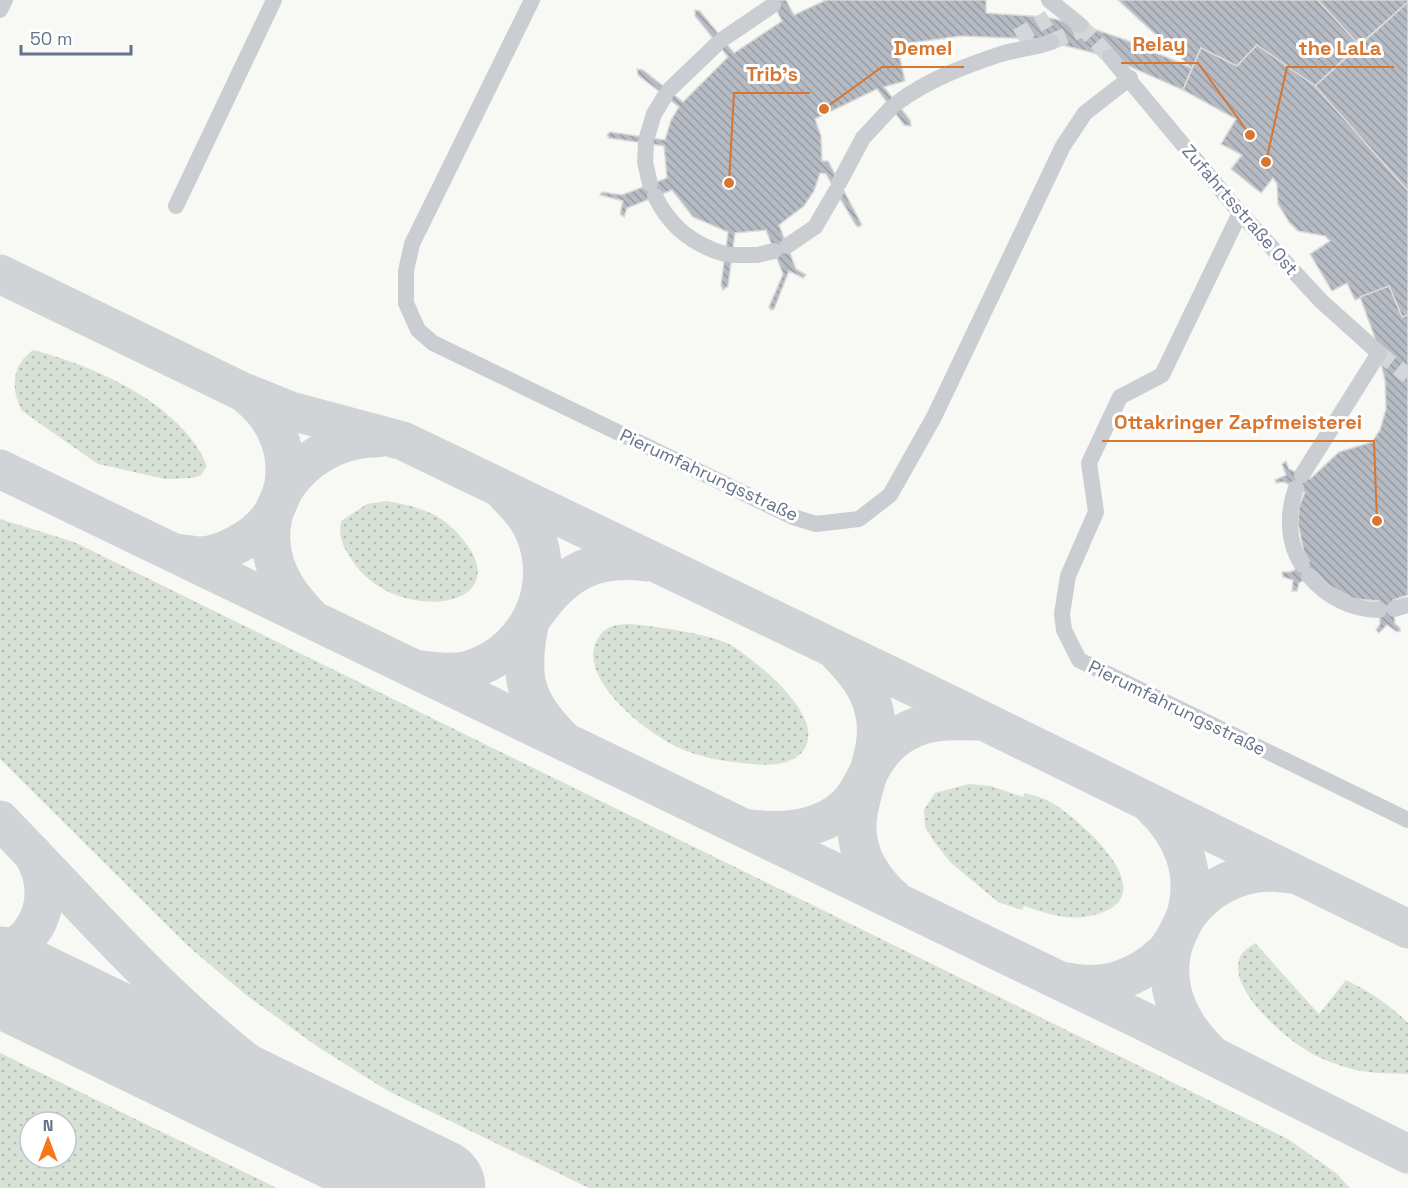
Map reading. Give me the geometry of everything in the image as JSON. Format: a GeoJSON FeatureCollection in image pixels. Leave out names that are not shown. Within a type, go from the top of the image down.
{"type":"FeatureCollection","features":[{"type":"Feature","properties":{"kind":"lane"},"geometry":{"type":"LineString","coordinates":[[0,10],[5,0]]}},
{"type":"Feature","properties":{"kind":"lane"},"geometry":{"type":"LineString","coordinates":[[176,206],[274,0]]}},
{"type":"Feature","properties":{"kind":"lane","name":"Pierumfahrungsstraße"},"geometry":{"type":"LineString","coordinates":[[532,0],[412,244],[404,289],[411,319],[425,338],[433,343],[793,517],[816,524],[859,519],[890,495],[934,417],[1063,146],[1085,113],[1130,78]]}},
{"type":"Feature","properties":{"kind":"lane"},"geometry":{"type":"LineString","coordinates":[[774,5],[720,42],[667,93],[654,114],[647,140],[645,162],[653,190],[674,226],[691,240],[706,248],[729,254],[757,255],[781,248],[815,227],[862,138],[894,106],[918,88],[1002,54],[1051,42]]}},
{"type":"Feature","properties":{"kind":"lane"},"geometry":{"type":"LineString","coordinates":[[1050,7],[1080,25]]}},
{"type":"Feature","properties":{"kind":"lane"},"geometry":{"type":"LineString","coordinates":[[1002,54],[1017,37]]}},
{"type":"Feature","properties":{"kind":"lane","name":"Zufahrtsstraße Ost"},"geometry":{"type":"LineString","coordinates":[[1110,57],[1130,78],[1240,213],[1321,301],[1379,353],[1299,482],[1290,509],[1290,529],[1294,549],[1306,571],[1335,599],[1360,608],[1394,608]]}},
{"type":"Feature","properties":{"kind":"lane","name":"Pierumfahrungsstraße"},"geometry":{"type":"LineString","coordinates":[[1240,213],[1162,375],[1120,397],[1089,463],[1096,512],[1068,576],[1064,597],[1064,630],[1079,660],[1408,820]]}},
{"type":"Feature","properties":{"kind":"shaded area"},"geometry":{"type":"Polygon","coordinates":[[[33,350],[108,377],[157,406],[195,444],[207,466],[201,475],[193,478],[165,479],[98,464],[22,411],[16,394],[15,378],[21,363],[33,350]]]}},
{"type":"Feature","properties":{"kind":"shaded area"},"geometry":{"type":"Polygon","coordinates":[[[387,501],[423,510],[451,526],[468,546],[477,568],[475,584],[462,595],[443,601],[420,601],[395,595],[372,582],[354,563],[345,548],[340,533],[341,521],[367,504],[387,501]]]}},
{"type":"Feature","properties":{"kind":"shaded area"},"geometry":{"type":"Polygon","coordinates":[[[0,519],[74,542],[1288,1139],[1336,1173],[1350,1188],[589,1188],[388,1091],[318,1047],[246,995],[188,946],[0,759],[0,519]]]}},
{"type":"Feature","properties":{"kind":"shaded area"},"geometry":{"type":"Polygon","coordinates":[[[627,624],[664,628],[720,640],[755,662],[785,690],[798,706],[806,722],[808,737],[803,751],[793,759],[780,764],[759,765],[734,762],[686,751],[649,730],[618,702],[605,687],[596,671],[593,655],[597,640],[609,628],[627,624]]]}},
{"type":"Feature","properties":{"kind":"shaded area"},"geometry":{"type":"Polygon","coordinates":[[[969,784],[991,786],[1023,797],[1025,793],[1047,800],[1073,818],[1104,848],[1116,864],[1123,881],[1122,895],[1113,907],[1096,915],[1076,918],[1054,915],[1024,906],[1022,910],[998,902],[951,863],[925,827],[924,810],[935,793],[969,784]]]}},
{"type":"Feature","properties":{"kind":"shaded area"},"geometry":{"type":"Polygon","coordinates":[[[1255,943],[1319,1014],[1346,980],[1394,1010],[1408,1023],[1408,1074],[1378,1073],[1338,1065],[1311,1053],[1284,1034],[1258,1009],[1241,981],[1238,967],[1241,955],[1255,943]]]}},
{"type":"Feature","properties":{"kind":"shaded area"},"geometry":{"type":"Polygon","coordinates":[[[0,1053],[277,1188],[0,1188],[0,1053]]]}},
{"type":"Feature","properties":{"kind":"building"},"geometry":{"type":"Polygon","coordinates":[[[771,0],[786,0],[794,15],[826,0],[986,0],[986,13],[1046,17],[1085,26],[1126,40],[1192,68],[1183,90],[1106,56],[1038,39],[961,36],[897,45],[905,81],[884,87],[910,120],[911,126],[904,125],[877,89],[815,119],[821,136],[822,161],[828,161],[862,225],[858,227],[855,224],[826,174],[820,173],[814,191],[804,206],[779,225],[796,269],[806,275],[803,278],[789,271],[774,309],[771,310],[769,307],[783,274],[766,230],[735,233],[728,286],[723,290],[721,285],[728,232],[693,217],[672,190],[627,208],[624,217],[620,214],[623,201],[600,195],[602,192],[622,195],[667,178],[664,146],[609,138],[607,135],[610,132],[665,140],[671,120],[679,107],[638,75],[637,69],[643,70],[683,102],[728,57],[695,16],[695,10],[700,11],[734,53],[782,21],[771,0]]]}},
{"type":"Feature","properties":{"kind":"building"},"geometry":{"type":"Polygon","coordinates":[[[1118,0],[1318,0],[1359,45],[1315,86],[1257,45],[1237,66],[1201,48],[1192,68],[1118,0]]]}},
{"type":"Feature","properties":{"kind":"building"},"geometry":{"type":"Polygon","coordinates":[[[1318,0],[1408,0],[1408,2],[1359,45],[1318,0]]]}},
{"type":"Feature","properties":{"kind":"building"},"geometry":{"type":"Polygon","coordinates":[[[1408,2],[1408,191],[1315,86],[1408,2]]]}},
{"type":"Feature","properties":{"kind":"building"},"geometry":{"type":"Polygon","coordinates":[[[1257,45],[1315,86],[1408,191],[1408,315],[1402,317],[1389,286],[1355,300],[1347,283],[1332,291],[1310,254],[1330,241],[1325,236],[1298,231],[1289,222],[1278,204],[1277,184],[1273,178],[1261,193],[1231,169],[1242,155],[1221,144],[1236,119],[1183,90],[1201,48],[1237,66],[1257,45]]]}},
{"type":"Feature","properties":{"kind":"building"},"geometry":{"type":"Polygon","coordinates":[[[1389,286],[1402,317],[1408,315],[1408,595],[1393,600],[1395,624],[1400,631],[1397,632],[1387,625],[1379,633],[1376,630],[1380,624],[1379,601],[1354,599],[1328,585],[1316,572],[1299,583],[1297,591],[1292,591],[1293,580],[1283,577],[1282,572],[1291,572],[1309,561],[1304,553],[1298,523],[1299,507],[1305,492],[1284,482],[1276,483],[1275,480],[1286,475],[1282,464],[1286,461],[1289,469],[1310,479],[1339,452],[1372,442],[1380,430],[1386,409],[1385,380],[1374,335],[1360,297],[1389,286]]]}},
{"type":"Feature","properties":{"kind":"taxiway"},"geometry":{"type":"LineString","coordinates":[[0,274],[241,391],[291,411],[403,441],[910,685],[1408,929]]}},
{"type":"Feature","properties":{"kind":"taxiway"},"geometry":{"type":"LineString","coordinates":[[176,553],[204,556],[238,544],[258,530],[272,513],[281,494],[285,473],[283,452],[277,432],[265,413],[248,396]]}},
{"type":"Feature","properties":{"kind":"taxiway"},"geometry":{"type":"LineString","coordinates":[[310,617],[289,593],[275,564],[271,540],[273,516],[281,495],[294,476],[311,460],[331,448],[353,440],[377,438]]}},
{"type":"Feature","properties":{"kind":"taxiway"},"geometry":{"type":"LineString","coordinates":[[0,469],[1139,1019],[1408,1154]]}},
{"type":"Feature","properties":{"kind":"taxiway"},"geometry":{"type":"LineString","coordinates":[[422,670],[460,672],[492,660],[510,647],[534,614],[543,573],[541,552],[529,521],[506,494]]}},
{"type":"Feature","properties":{"kind":"taxiway"},"geometry":{"type":"LineString","coordinates":[[535,614],[557,587],[582,570],[612,561],[647,562]]}},
{"type":"Feature","properties":{"kind":"taxiway"},"geometry":{"type":"LineString","coordinates":[[529,625],[525,659],[528,687],[539,712],[562,739]]}},
{"type":"Feature","properties":{"kind":"taxiway"},"geometry":{"type":"LineString","coordinates":[[838,653],[865,686],[874,710],[876,730],[874,750],[859,806],[857,825],[859,845],[872,875],[893,898]]}},
{"type":"Feature","properties":{"kind":"taxiway"},"geometry":{"type":"LineString","coordinates":[[752,829],[797,829],[826,820],[849,803],[884,750],[905,732],[935,722],[978,721]]}},
{"type":"Feature","properties":{"kind":"taxiway"},"geometry":{"type":"LineString","coordinates":[[1153,807],[1179,841],[1185,854],[1190,882],[1187,911],[1171,955],[1170,982],[1177,1007],[1190,1030],[1207,1050]]}},
{"type":"Feature","properties":{"kind":"taxiway"},"geometry":{"type":"LineString","coordinates":[[0,820],[121,947],[216,1037],[250,1065],[318,1114],[436,1188]]}},
{"type":"Feature","properties":{"kind":"taxiway"},"geometry":{"type":"LineString","coordinates":[[0,956],[26,938],[41,913],[44,899],[43,885],[40,869],[33,854]]}},
{"type":"Feature","properties":{"kind":"taxiway"},"geometry":{"type":"LineString","coordinates":[[1068,982],[1108,983],[1132,975],[1144,969],[1165,952],[1189,913],[1210,892],[1234,879],[1248,875],[1276,872],[1291,874]]}},
{"type":"Feature","properties":{"kind":"runway"},"geometry":{"type":"LineString","coordinates":[[0,976],[436,1188]]}},
{"type":"Feature","properties":{"kind":"tunnel"},"geometry":{"type":"LineString","coordinates":[[1017,37],[1049,18]]}},
{"type":"Feature","properties":{"kind":"tunnel"},"geometry":{"type":"LineString","coordinates":[[1080,25],[1110,57]]}},
{"type":"Feature","properties":{"kind":"tunnel"},"geometry":{"type":"LineString","coordinates":[[1051,42],[1085,28]]}},
{"type":"Feature","properties":{"kind":"tunnel"},"geometry":{"type":"LineString","coordinates":[[1379,353],[1408,376]]}},
{"type":"Feature","properties":{"kind":"place","name":"Demel"},"geometry":{"type":"Point","coordinates":[824,109]}},
{"type":"Feature","properties":{"kind":"place","name":"Relay"},"geometry":{"type":"Point","coordinates":[1250,135]}},
{"type":"Feature","properties":{"kind":"place","name":"the LaLa"},"geometry":{"type":"Point","coordinates":[1266,162]}},
{"type":"Feature","properties":{"kind":"place","name":"Trib's"},"geometry":{"type":"Point","coordinates":[729,183]}},
{"type":"Feature","properties":{"kind":"place","name":"Ottakringer Zapfmeisterei"},"geometry":{"type":"Point","coordinates":[1377,521]}}]}
